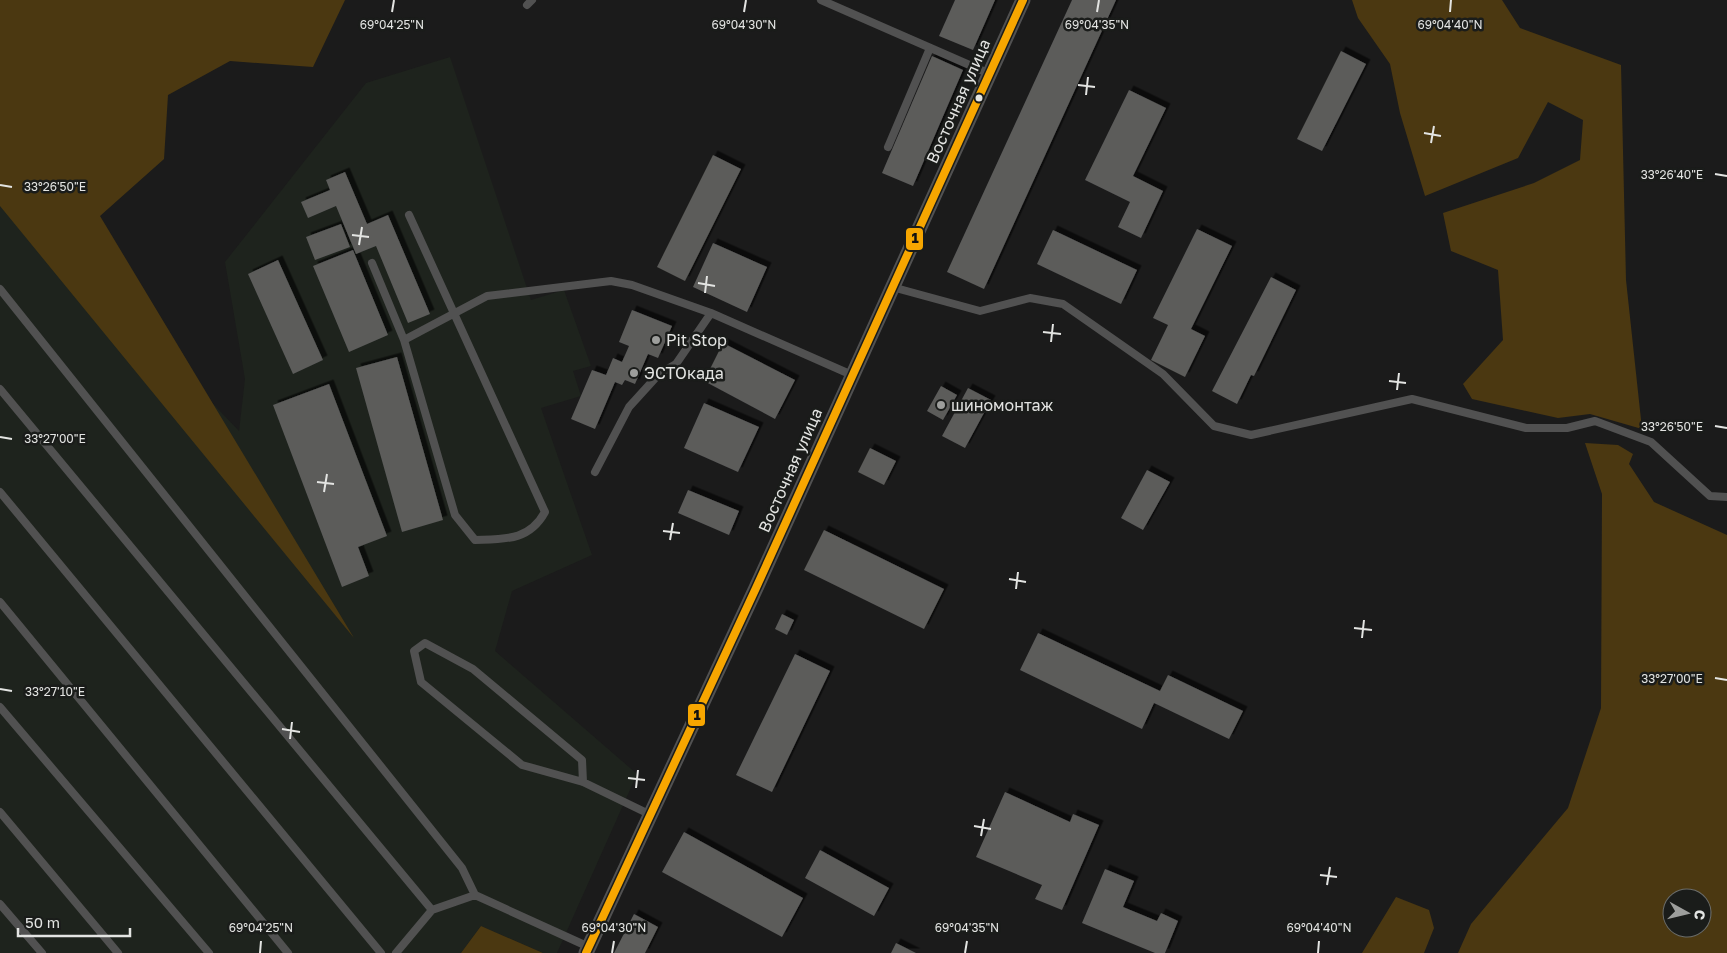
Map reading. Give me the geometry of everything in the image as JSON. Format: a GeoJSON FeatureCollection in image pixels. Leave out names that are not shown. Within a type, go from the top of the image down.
{"type":"FeatureCollection","features":[{"type":"Feature","properties":{"kind":"street","name":"Восточная улица"},"geometry":{"type":"LineString","coordinates":[[588,950],[649,814],[756,588],[1023,0]]}},
{"type":"Feature","properties":{"kind":"lane"},"geometry":{"type":"LineString","coordinates":[[821,0],[990,74]]}},
{"type":"Feature","properties":{"kind":"lane"},"geometry":{"type":"LineString","coordinates":[[888,147],[930,48]]}},
{"type":"Feature","properties":{"kind":"lane"},"geometry":{"type":"LineString","coordinates":[[372,263],[404,340],[454,515],[475,540],[514,539],[539,524],[545,512],[408,215]]}},
{"type":"Feature","properties":{"kind":"lane"},"geometry":{"type":"LineString","coordinates":[[404,340],[487,296],[611,281],[632,285],[711,313],[852,375]]}},
{"type":"Feature","properties":{"kind":"lane"},"geometry":{"type":"LineString","coordinates":[[892,287],[980,310],[1030,298],[1063,304],[1163,374],[1214,426],[1251,435],[1412,399],[1526,428],[1566,428],[1595,421],[1651,442],[1710,496],[1727,497]]}},
{"type":"Feature","properties":{"kind":"lane"},"geometry":{"type":"LineString","coordinates":[[0,289],[462,868],[475,895],[588,950]]}},
{"type":"Feature","properties":{"kind":"lane"},"geometry":{"type":"LineString","coordinates":[[595,472],[629,407],[659,374],[676,364],[711,313]]}},
{"type":"Feature","properties":{"kind":"lane"},"geometry":{"type":"LineString","coordinates":[[0,389],[432,910]]}},
{"type":"Feature","properties":{"kind":"lane"},"geometry":{"type":"LineString","coordinates":[[0,492],[381,953]]}},
{"type":"Feature","properties":{"kind":"lane"},"geometry":{"type":"LineString","coordinates":[[0,602],[288,953]]}},
{"type":"Feature","properties":{"kind":"lane"},"geometry":{"type":"LineString","coordinates":[[582,782],[582,760],[473,669],[425,643],[414,651],[420,682],[522,765],[582,782],[649,814]]}},
{"type":"Feature","properties":{"kind":"lane"},"geometry":{"type":"LineString","coordinates":[[0,707],[209,953]]}},
{"type":"Feature","properties":{"kind":"lane"},"geometry":{"type":"LineString","coordinates":[[0,812],[118,953]]}},
{"type":"Feature","properties":{"kind":"lane"},"geometry":{"type":"LineString","coordinates":[[396,953],[432,910],[475,895]]}},
{"type":"Feature","properties":{"kind":"lane"},"geometry":{"type":"LineString","coordinates":[[0,904],[42,953]]}},
{"type":"Feature","properties":{"kind":"shaded area"},"geometry":{"type":"Polygon","coordinates":[[[0,0],[345,0],[313,67],[230,61],[168,95],[164,159],[100,216],[354,638],[0,206],[0,0]]]}},
{"type":"Feature","properties":{"kind":"shaded area"},"geometry":{"type":"Polygon","coordinates":[[[1352,0],[1502,0],[1520,28],[1621,65],[1626,280],[1642,429],[1590,414],[1558,418],[1472,399],[1463,384],[1503,340],[1498,270],[1451,251],[1443,213],[1534,183],[1580,160],[1583,120],[1548,102],[1518,158],[1425,196],[1400,113],[1390,64],[1358,18],[1352,0]]]}},
{"type":"Feature","properties":{"kind":"shaded area"},"geometry":{"type":"Polygon","coordinates":[[[450,57],[531,300],[564,290],[591,366],[573,371],[581,396],[541,408],[592,555],[512,591],[495,651],[637,774],[557,953],[543,953],[481,926],[461,953],[0,953],[0,181],[239,431],[245,379],[225,262],[366,83],[450,57]]]}},
{"type":"Feature","properties":{"kind":"shaded area"},"geometry":{"type":"Polygon","coordinates":[[[1585,443],[1618,445],[1633,454],[1629,464],[1654,502],[1727,535],[1727,953],[1458,953],[1471,924],[1568,808],[1601,708],[1602,494],[1585,443]]]}},
{"type":"Feature","properties":{"kind":"shaded area"},"geometry":{"type":"Polygon","coordinates":[[[1396,897],[1429,910],[1434,928],[1424,953],[1362,953],[1396,897]]]}},
{"type":"Feature","properties":{"kind":"shaded area"},"geometry":{"type":"Polygon","coordinates":[[[481,926],[543,953],[461,953],[481,926]]]}},
{"type":"Feature","properties":{"kind":"building"},"geometry":{"type":"Polygon","coordinates":[[[955,0],[995,0],[973,50],[939,36],[955,0]]]}},
{"type":"Feature","properties":{"kind":"building"},"geometry":{"type":"Polygon","coordinates":[[[1072,0],[1116,0],[984,289],[947,272],[1072,0]]]}},
{"type":"Feature","properties":{"kind":"building"},"geometry":{"type":"Polygon","coordinates":[[[1341,51],[1366,64],[1322,151],[1297,139],[1341,51]]]}},
{"type":"Feature","properties":{"kind":"building"},"geometry":{"type":"Polygon","coordinates":[[[932,56],[963,70],[913,186],[882,173],[932,56]]]}},
{"type":"Feature","properties":{"kind":"building"},"geometry":{"type":"Polygon","coordinates":[[[1129,90],[1166,108],[1133,176],[1163,191],[1141,238],[1118,227],[1130,202],[1085,180],[1129,90]]]}},
{"type":"Feature","properties":{"kind":"building"},"geometry":{"type":"Polygon","coordinates":[[[713,155],[741,169],[685,281],[657,267],[713,155]]]}},
{"type":"Feature","properties":{"kind":"building"},"geometry":{"type":"Polygon","coordinates":[[[345,172],[367,224],[388,215],[430,314],[408,323],[376,246],[356,254],[336,206],[308,218],[301,202],[330,190],[326,180],[345,172]]]}},
{"type":"Feature","properties":{"kind":"building"},"geometry":{"type":"Polygon","coordinates":[[[341,224],[350,247],[315,260],[306,237],[341,224]]]}},
{"type":"Feature","properties":{"kind":"building"},"geometry":{"type":"Polygon","coordinates":[[[1197,229],[1232,246],[1191,329],[1205,336],[1185,377],[1151,360],[1168,325],[1153,318],[1197,229]]]}},
{"type":"Feature","properties":{"kind":"building"},"geometry":{"type":"Polygon","coordinates":[[[1053,230],[1137,270],[1121,304],[1037,264],[1053,230]]]}},
{"type":"Feature","properties":{"kind":"building"},"geometry":{"type":"Polygon","coordinates":[[[713,243],[767,267],[747,312],[693,287],[713,243]]]}},
{"type":"Feature","properties":{"kind":"building"},"geometry":{"type":"Polygon","coordinates":[[[353,250],[388,335],[349,352],[313,266],[353,250]]]}},
{"type":"Feature","properties":{"kind":"building"},"geometry":{"type":"Polygon","coordinates":[[[278,260],[323,360],[293,374],[248,274],[278,260]]]}},
{"type":"Feature","properties":{"kind":"building"},"geometry":{"type":"Polygon","coordinates":[[[1271,277],[1296,290],[1254,376],[1251,375],[1237,404],[1212,391],[1271,277]]]}},
{"type":"Feature","properties":{"kind":"building"},"geometry":{"type":"Polygon","coordinates":[[[632,310],[672,326],[658,358],[648,354],[635,384],[625,380],[622,385],[615,382],[595,429],[571,419],[592,370],[606,375],[613,358],[622,362],[629,346],[619,342],[632,310]]]}},
{"type":"Feature","properties":{"kind":"building"},"geometry":{"type":"Polygon","coordinates":[[[723,343],[795,380],[775,419],[704,381],[723,343]]]}},
{"type":"Feature","properties":{"kind":"building"},"geometry":{"type":"Polygon","coordinates":[[[397,357],[443,520],[402,532],[356,368],[397,357]]]}},
{"type":"Feature","properties":{"kind":"building"},"geometry":{"type":"Polygon","coordinates":[[[329,384],[387,536],[358,547],[369,576],[342,587],[273,405],[329,384]]]}},
{"type":"Feature","properties":{"kind":"building"},"geometry":{"type":"Polygon","coordinates":[[[941,386],[957,395],[943,420],[927,411],[941,386]]]}},
{"type":"Feature","properties":{"kind":"building"},"geometry":{"type":"Polygon","coordinates":[[[968,388],[991,400],[965,448],[942,436],[968,388]]]}},
{"type":"Feature","properties":{"kind":"building"},"geometry":{"type":"Polygon","coordinates":[[[704,403],[759,427],[738,472],[684,448],[704,403]]]}},
{"type":"Feature","properties":{"kind":"building"},"geometry":{"type":"Polygon","coordinates":[[[870,448],[896,461],[884,485],[858,472],[870,448]]]}},
{"type":"Feature","properties":{"kind":"building"},"geometry":{"type":"Polygon","coordinates":[[[1147,470],[1170,482],[1143,530],[1121,518],[1147,470]]]}},
{"type":"Feature","properties":{"kind":"building"},"geometry":{"type":"Polygon","coordinates":[[[688,490],[739,511],[729,535],[678,513],[688,490]]]}},
{"type":"Feature","properties":{"kind":"building"},"geometry":{"type":"Polygon","coordinates":[[[824,530],[944,589],[924,629],[804,570],[824,530]]]}},
{"type":"Feature","properties":{"kind":"building"},"geometry":{"type":"Polygon","coordinates":[[[782,614],[794,620],[787,635],[775,629],[782,614]]]}},
{"type":"Feature","properties":{"kind":"building"},"geometry":{"type":"Polygon","coordinates":[[[1038,633],[1160,691],[1168,675],[1243,711],[1229,739],[1154,703],[1142,729],[1020,670],[1038,633]]]}},
{"type":"Feature","properties":{"kind":"building"},"geometry":{"type":"Polygon","coordinates":[[[795,654],[830,671],[772,792],[736,775],[795,654]]]}},
{"type":"Feature","properties":{"kind":"building"},"geometry":{"type":"Polygon","coordinates":[[[1005,792],[1070,822],[1073,814],[1099,825],[1062,910],[1035,899],[1042,885],[976,857],[1005,792]]]}},
{"type":"Feature","properties":{"kind":"building"},"geometry":{"type":"Polygon","coordinates":[[[684,832],[803,898],[782,937],[662,872],[684,832]]]}},
{"type":"Feature","properties":{"kind":"building"},"geometry":{"type":"Polygon","coordinates":[[[820,850],[889,888],[874,916],[805,878],[820,850]]]}},
{"type":"Feature","properties":{"kind":"building"},"geometry":{"type":"Polygon","coordinates":[[[1105,869],[1134,881],[1123,907],[1157,921],[1161,913],[1178,921],[1165,953],[1155,953],[1082,923],[1105,869]]]}},
{"type":"Feature","properties":{"kind":"building"},"geometry":{"type":"Polygon","coordinates":[[[634,914],[658,927],[645,953],[614,953],[634,914]]]}},
{"type":"Feature","properties":{"kind":"building"},"geometry":{"type":"Polygon","coordinates":[[[896,943],[916,953],[891,953],[896,943]]]}},
{"type":"Feature","properties":{"kind":"transit line","name":"1"},"geometry":{"type":"LineString","coordinates":[[586,953],[756,588],[1023,0]]}},
{"type":"Feature","properties":{"kind":"place","name":"Pit Stop"},"geometry":{"type":"Point","coordinates":[656,340]}},
{"type":"Feature","properties":{"kind":"place","name":"ЭСТОкада"},"geometry":{"type":"Point","coordinates":[634,373]}},
{"type":"Feature","properties":{"kind":"place","name":"шиномонтаж"},"geometry":{"type":"Point","coordinates":[941,405]}}]}
